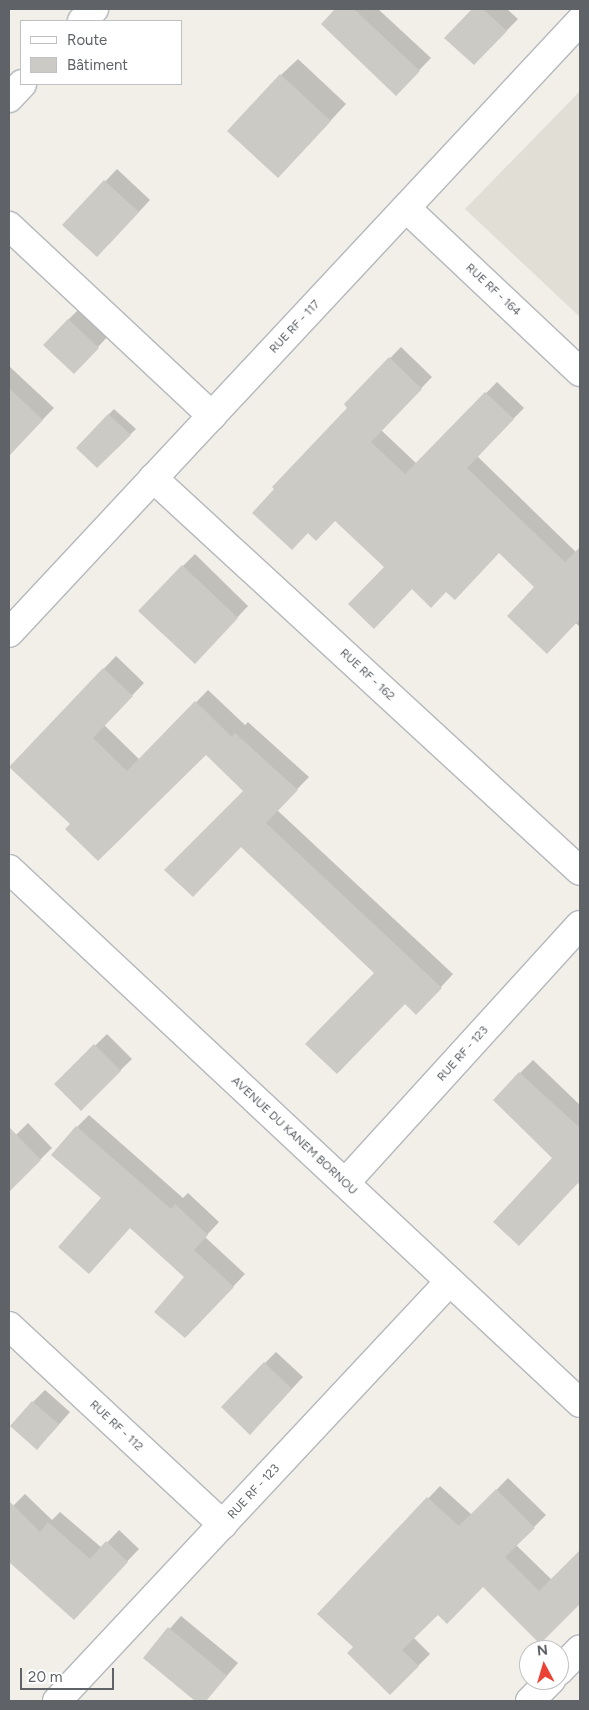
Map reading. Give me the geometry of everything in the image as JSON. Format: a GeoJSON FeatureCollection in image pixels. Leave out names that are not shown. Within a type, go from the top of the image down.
{"type":"FeatureCollection","features":[{"type":"Feature","properties":{"kind":"street"},"geometry":{"type":"LineString","coordinates":[[83,20],[94,9]]}},
{"type":"Feature","properties":{"kind":"street","name":"RUE RF - 117"},"geometry":{"type":"LineString","coordinates":[[9,633],[580,21]]}},
{"type":"Feature","properties":{"kind":"street"},"geometry":{"type":"LineString","coordinates":[[9,98],[21,85]]}},
{"type":"Feature","properties":{"kind":"street","name":"RUE RF - 164"},"geometry":{"type":"LineString","coordinates":[[406,208],[580,372]]}},
{"type":"Feature","properties":{"kind":"street"},"geometry":{"type":"LineString","coordinates":[[9,226],[212,416]]}},
{"type":"Feature","properties":{"kind":"street","name":"RUE RF - 162"},"geometry":{"type":"LineString","coordinates":[[154,478],[580,871]]}},
{"type":"Feature","properties":{"kind":"street","name":"AVENUE DU KANEM BORNOU"},"geometry":{"type":"LineString","coordinates":[[9,868],[580,1402]]}},
{"type":"Feature","properties":{"kind":"street","name":"RUE RF - 123"},"geometry":{"type":"LineString","coordinates":[[345,1183],[580,925]]}},
{"type":"Feature","properties":{"kind":"street","name":"RUE RF - 123"},"geometry":{"type":"LineString","coordinates":[[71,1696],[223,1525],[450,1281]]}},
{"type":"Feature","properties":{"kind":"street","name":"RUE RF - 112"},"geometry":{"type":"LineString","coordinates":[[9,1326],[223,1525]]}},
{"type":"Feature","properties":{"kind":"street"},"geometry":{"type":"LineString","coordinates":[[569,1661],[580,1649]]}},
{"type":"Feature","properties":{"kind":"street"},"geometry":{"type":"LineString","coordinates":[[530,1701],[541,1690]]}},
{"type":"Feature","properties":{"kind":"shaded area"},"geometry":{"type":"Polygon","coordinates":[[[580,91],[580,317],[465,209],[580,91]]]}},
{"type":"Feature","properties":{"kind":"building"},"geometry":{"type":"Polygon","coordinates":[[[335,9],[354,9],[420,71],[396,96],[321,24],[335,9]]]}},
{"type":"Feature","properties":{"kind":"building"},"geometry":{"type":"Polygon","coordinates":[[[472,9],[483,9],[507,31],[474,65],[444,38],[472,9]]]}},
{"type":"Feature","properties":{"kind":"building"},"geometry":{"type":"Polygon","coordinates":[[[280,74],[331,121],[278,178],[227,131],[280,74]]]}},
{"type":"Feature","properties":{"kind":"building"},"geometry":{"type":"Polygon","coordinates":[[[104,180],[139,212],[97,257],[62,225],[104,180]]]}},
{"type":"Feature","properties":{"kind":"building"},"geometry":{"type":"Polygon","coordinates":[[[68,319],[99,348],[74,374],[43,345],[68,319]]]}},
{"type":"Feature","properties":{"kind":"building"},"geometry":{"type":"Polygon","coordinates":[[[389,357],[422,389],[371,442],[405,474],[485,392],[514,419],[467,468],[565,562],[580,547],[580,619],[547,654],[507,616],[534,587],[499,553],[455,600],[446,592],[431,608],[412,589],[374,629],[348,604],[384,567],[335,521],[316,541],[308,533],[292,550],[252,513],[274,489],[272,487],[347,408],[344,404],[389,357]]]}},
{"type":"Feature","properties":{"kind":"building"},"geometry":{"type":"Polygon","coordinates":[[[9,388],[43,420],[9,456],[9,388]]]}},
{"type":"Feature","properties":{"kind":"building"},"geometry":{"type":"Polygon","coordinates":[[[108,414],[131,435],[97,468],[76,448],[108,414]]]}},
{"type":"Feature","properties":{"kind":"building"},"geometry":{"type":"Polygon","coordinates":[[[182,565],[238,618],[195,664],[138,611],[182,565]]]}},
{"type":"Feature","properties":{"kind":"building"},"geometry":{"type":"Polygon","coordinates":[[[103,668],[133,696],[93,738],[127,771],[195,701],[232,737],[235,733],[298,790],[266,823],[442,988],[416,1015],[405,1004],[337,1074],[305,1044],[374,973],[241,847],[193,897],[164,870],[243,791],[206,755],[98,861],[65,829],[70,824],[9,767],[103,668]]]}},
{"type":"Feature","properties":{"kind":"building"},"geometry":{"type":"Polygon","coordinates":[[[94,1044],[121,1071],[81,1111],[54,1084],[94,1044]]]}},
{"type":"Feature","properties":{"kind":"building"},"geometry":{"type":"Polygon","coordinates":[[[519,1072],[580,1128],[580,1185],[578,1183],[519,1246],[493,1222],[552,1158],[493,1100],[519,1072]]]}},
{"type":"Feature","properties":{"kind":"building"},"geometry":{"type":"Polygon","coordinates":[[[76,1126],[171,1209],[175,1204],[208,1235],[194,1250],[234,1287],[185,1338],[154,1312],[184,1277],[130,1228],[89,1274],[58,1247],[101,1198],[51,1155],[76,1126]]]}},
{"type":"Feature","properties":{"kind":"building"},"geometry":{"type":"Polygon","coordinates":[[[9,1127],[41,1160],[9,1192],[9,1127]]]}},
{"type":"Feature","properties":{"kind":"building"},"geometry":{"type":"Polygon","coordinates":[[[264,1362],[292,1389],[250,1435],[221,1407],[264,1362]]]}},
{"type":"Feature","properties":{"kind":"building"},"geometry":{"type":"Polygon","coordinates":[[[32,1401],[59,1424],[37,1450],[10,1426],[32,1401]]]}},
{"type":"Feature","properties":{"kind":"building"},"geometry":{"type":"Polygon","coordinates":[[[496,1489],[535,1528],[505,1557],[539,1591],[580,1550],[580,1604],[544,1640],[536,1640],[483,1587],[447,1624],[438,1615],[402,1650],[419,1666],[390,1695],[347,1653],[353,1647],[317,1614],[427,1497],[459,1526],[496,1489]]]}},
{"type":"Feature","properties":{"kind":"building"},"geometry":{"type":"Polygon","coordinates":[[[9,1501],[40,1532],[48,1522],[90,1559],[106,1541],[128,1562],[74,1620],[9,1562],[9,1501]]]}},
{"type":"Feature","properties":{"kind":"building"},"geometry":{"type":"Polygon","coordinates":[[[168,1627],[227,1676],[206,1701],[195,1701],[143,1658],[168,1627]]]}}]}
